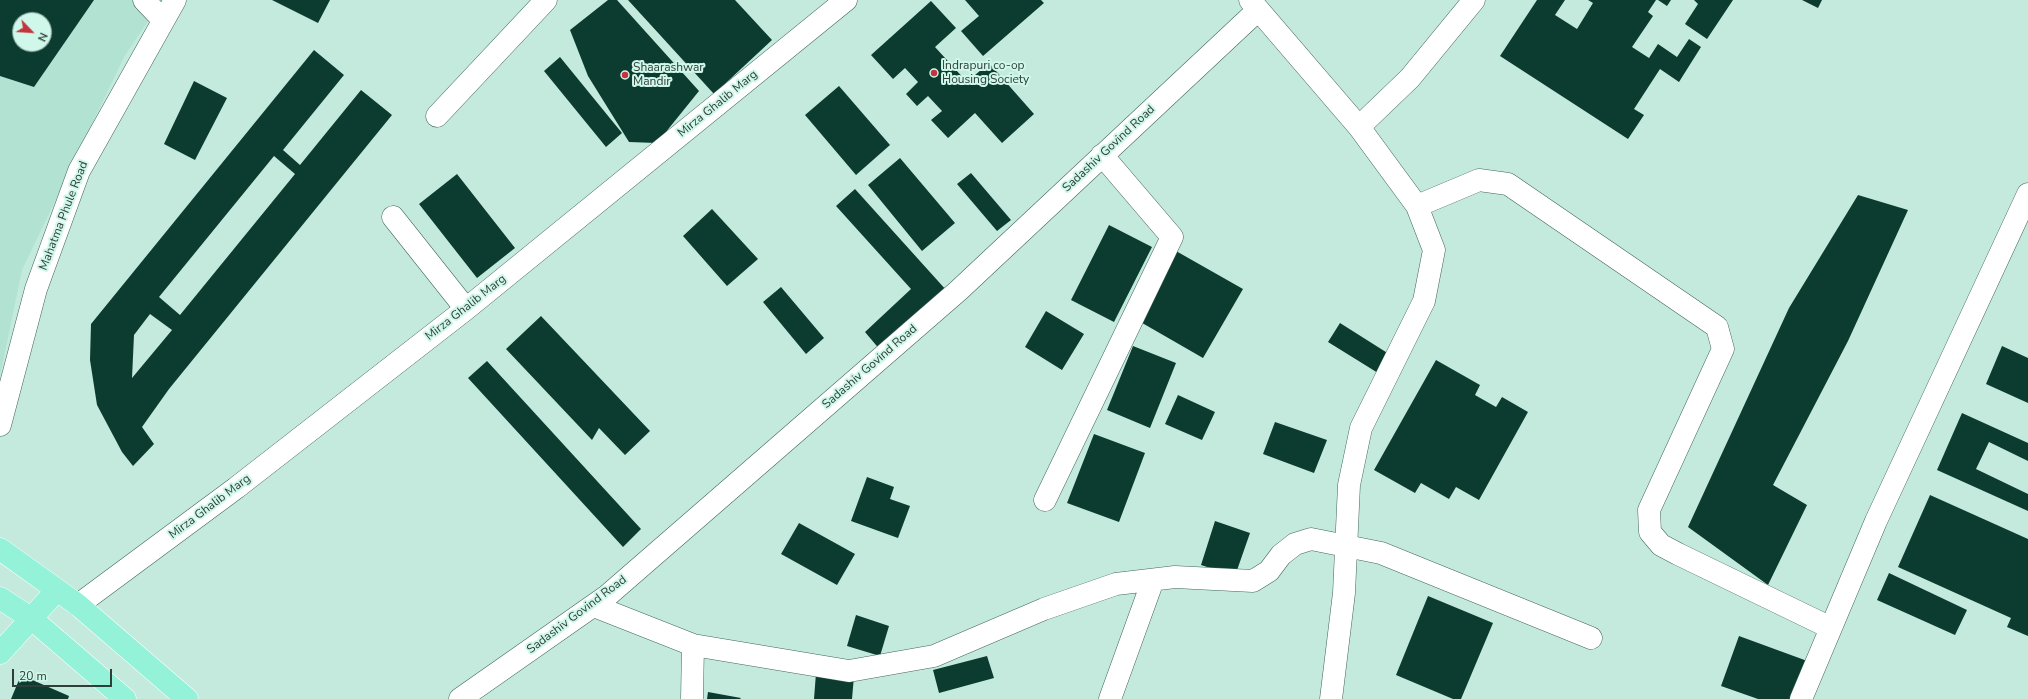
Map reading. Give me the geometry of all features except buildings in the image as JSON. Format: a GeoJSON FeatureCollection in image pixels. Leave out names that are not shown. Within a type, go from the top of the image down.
{"type":"FeatureCollection","features":[{"type":"Feature","properties":{"kind":"main road"},"geometry":{"type":"LineString","coordinates":[[0,549],[78,605],[187,699]]}},
{"type":"Feature","properties":{"kind":"main road"},"geometry":{"type":"LineString","coordinates":[[0,653],[57,590]]}},
{"type":"Feature","properties":{"kind":"main road"},"geometry":{"type":"LineString","coordinates":[[0,598],[32,619],[125,699]]}},
{"type":"Feature","properties":{"kind":"street"},"geometry":{"type":"LineString","coordinates":[[144,0],[163,20]]}},
{"type":"Feature","properties":{"kind":"street","name":"Mahatma Phule Road"},"geometry":{"type":"LineString","coordinates":[[0,425],[36,289],[78,171],[163,20],[176,0]]}},
{"type":"Feature","properties":{"kind":"street"},"geometry":{"type":"LineString","coordinates":[[437,116],[546,0]]}},
{"type":"Feature","properties":{"kind":"street","name":"Mirza Ghalib Marg"},"geometry":{"type":"LineString","coordinates":[[78,605],[236,488],[466,309],[846,0]]}},
{"type":"Feature","properties":{"kind":"street"},"geometry":{"type":"LineString","coordinates":[[1359,127],[1410,78],[1474,0]]}},
{"type":"Feature","properties":{"kind":"street"},"geometry":{"type":"LineString","coordinates":[[1254,5],[1359,127],[1417,206],[1434,250],[1424,301],[1361,428],[1349,485],[1344,593],[1331,699]]}},
{"type":"Feature","properties":{"kind":"street","name":"Sadashiv Govind Road"},"geometry":{"type":"LineString","coordinates":[[460,699],[594,606],[958,291],[1102,155],[1254,5]]}},
{"type":"Feature","properties":{"kind":"street"},"geometry":{"type":"LineString","coordinates":[[1045,500],[1172,237],[1102,155]]}},
{"type":"Feature","properties":{"kind":"street"},"geometry":{"type":"LineString","coordinates":[[1417,206],[1479,180],[1508,184],[1717,327],[1723,349],[1649,510],[1650,532],[1661,545],[1831,628]]}},
{"type":"Feature","properties":{"kind":"street"},"geometry":{"type":"LineString","coordinates":[[1801,699],[1876,521],[2028,194]]}},
{"type":"Feature","properties":{"kind":"street"},"geometry":{"type":"LineString","coordinates":[[393,217],[466,309]]}},
{"type":"Feature","properties":{"kind":"street"},"geometry":{"type":"LineString","coordinates":[[594,606],[693,645],[849,671],[934,656],[1044,609],[1116,584],[1175,577],[1253,581],[1269,571],[1281,555],[1295,544],[1311,538],[1346,547],[1381,553],[1591,638]]}},
{"type":"Feature","properties":{"kind":"street"},"geometry":{"type":"LineString","coordinates":[[1110,699],[1153,580]]}},
{"type":"Feature","properties":{"kind":"street"},"geometry":{"type":"LineString","coordinates":[[692,699],[693,645]]}},
{"type":"Feature","properties":{"kind":"shaded area"},"geometry":{"type":"Polygon","coordinates":[[[0,0],[162,0],[124,57],[22,270],[0,376],[0,0]]]}},
{"type":"Feature","properties":{"kind":"place","name":"Indrapuri co-op Housing Society"},"geometry":{"type":"Point","coordinates":[934,73]}},
{"type":"Feature","properties":{"kind":"place","name":"Shaarashwar Mandir"},"geometry":{"type":"Point","coordinates":[625,75]}}]}
